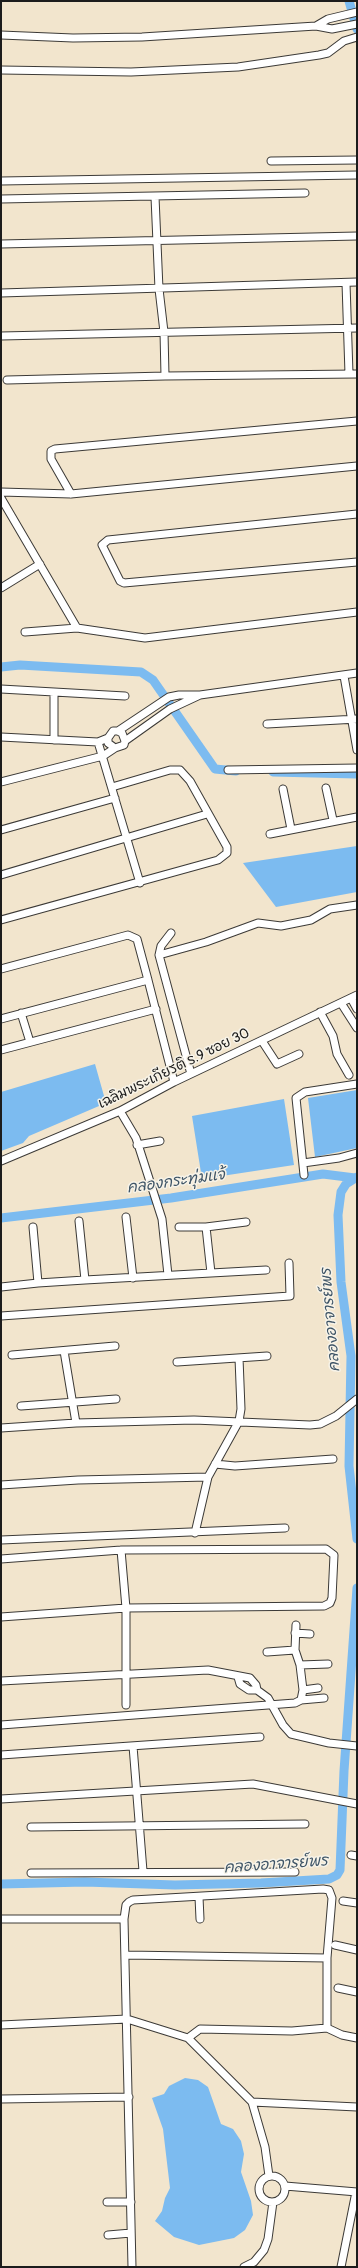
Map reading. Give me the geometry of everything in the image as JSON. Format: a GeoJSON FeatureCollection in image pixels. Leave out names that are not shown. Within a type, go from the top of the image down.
{"type":"FeatureCollection","features":[{"type":"Feature","properties":{"kind":"street"},"geometry":{"type":"LineString","coordinates":[[316,26],[328,19],[357,12]]}},
{"type":"Feature","properties":{"kind":"street"},"geometry":{"type":"LineString","coordinates":[[1,35],[65,38],[142,37],[316,26],[332,29],[357,24]]}},
{"type":"Feature","properties":{"kind":"street"},"geometry":{"type":"LineString","coordinates":[[1,70],[131,72],[217,69],[328,53],[354,37]]}},
{"type":"Feature","properties":{"kind":"street"},"geometry":{"type":"LineString","coordinates":[[271,160],[357,160]]}},
{"type":"Feature","properties":{"kind":"street"},"geometry":{"type":"LineString","coordinates":[[1,181],[357,175]]}},
{"type":"Feature","properties":{"kind":"street"},"geometry":{"type":"LineString","coordinates":[[1,199],[305,193]]}},
{"type":"Feature","properties":{"kind":"street"},"geometry":{"type":"LineString","coordinates":[[155,197],[159,289],[164,332],[165,376]]}},
{"type":"Feature","properties":{"kind":"street"},"geometry":{"type":"LineString","coordinates":[[1,244],[158,242],[357,236]]}},
{"type":"Feature","properties":{"kind":"street"},"geometry":{"type":"LineString","coordinates":[[6,380],[165,376],[353,374],[346,282]]}},
{"type":"Feature","properties":{"kind":"street"},"geometry":{"type":"LineString","coordinates":[[1,293],[357,282]]}},
{"type":"Feature","properties":{"kind":"street"},"geometry":{"type":"LineString","coordinates":[[1,336],[357,328]]}},
{"type":"Feature","properties":{"kind":"street"},"geometry":{"type":"LineString","coordinates":[[71,494],[50,459],[51,451],[55,449],[357,421]]}},
{"type":"Feature","properties":{"kind":"street"},"geometry":{"type":"LineString","coordinates":[[1,492],[71,494],[357,466]]}},
{"type":"Feature","properties":{"kind":"street"},"geometry":{"type":"LineString","coordinates":[[1,498],[77,628]]}},
{"type":"Feature","properties":{"kind":"street"},"geometry":{"type":"LineString","coordinates":[[357,514],[108,540],[102,545],[120,581],[124,583],[357,562]]}},
{"type":"Feature","properties":{"kind":"street"},"geometry":{"type":"LineString","coordinates":[[1,588],[40,564]]}},
{"type":"Feature","properties":{"kind":"street"},"geometry":{"type":"LineString","coordinates":[[25,632],[77,628],[146,638],[357,612]]}},
{"type":"Feature","properties":{"kind":"street"},"geometry":{"type":"LineString","coordinates":[[1,737],[98,742],[108,738],[110,734],[118,731],[164,700],[179,695],[200,695],[357,673]]}},
{"type":"Feature","properties":{"kind":"street"},"geometry":{"type":"LineString","coordinates":[[344,676],[354,719],[357,750]]}},
{"type":"Feature","properties":{"kind":"street"},"geometry":{"type":"LineString","coordinates":[[1,689],[126,696]]}},
{"type":"Feature","properties":{"kind":"street"},"geometry":{"type":"LineString","coordinates":[[54,692],[54,740]]}},
{"type":"Feature","properties":{"kind":"street"},"geometry":{"type":"LineString","coordinates":[[1,782],[103,756],[115,748],[124,745],[125,741],[170,709],[200,695]]}},
{"type":"Feature","properties":{"kind":"street"},"geometry":{"type":"LineString","coordinates":[[267,724],[354,719]]}},
{"type":"Feature","properties":{"kind":"street"},"geometry":{"type":"LineString","coordinates":[[118,731],[122,733],[125,741]]}},
{"type":"Feature","properties":{"kind":"street"},"geometry":{"type":"LineString","coordinates":[[108,738],[108,743],[115,748]]}},
{"type":"Feature","properties":{"kind":"street"},"geometry":{"type":"LineString","coordinates":[[98,742],[140,883]]}},
{"type":"Feature","properties":{"kind":"street"},"geometry":{"type":"LineString","coordinates":[[228,770],[357,768]]}},
{"type":"Feature","properties":{"kind":"street"},"geometry":{"type":"LineString","coordinates":[[1,920],[140,883],[223,857],[227,853],[227,847],[207,814],[190,781],[180,770],[170,770],[112,787]]}},
{"type":"Feature","properties":{"kind":"street"},"geometry":{"type":"LineString","coordinates":[[326,788],[333,820]]}},
{"type":"Feature","properties":{"kind":"street"},"geometry":{"type":"LineString","coordinates":[[284,789],[291,829]]}},
{"type":"Feature","properties":{"kind":"street"},"geometry":{"type":"LineString","coordinates":[[1,830],[115,798]]}},
{"type":"Feature","properties":{"kind":"street"},"geometry":{"type":"LineString","coordinates":[[1,876],[207,814]]}},
{"type":"Feature","properties":{"kind":"street"},"geometry":{"type":"LineString","coordinates":[[270,834],[333,820],[357,817]]}},
{"type":"Feature","properties":{"kind":"street"},"geometry":{"type":"LineString","coordinates":[[159,955],[206,942],[258,923],[281,926],[311,920],[330,909],[357,905]]}},
{"type":"Feature","properties":{"kind":"street"},"geometry":{"type":"LineString","coordinates":[[171,933],[161,946],[159,955],[191,1074]]}},
{"type":"Feature","properties":{"kind":"street"},"geometry":{"type":"LineString","coordinates":[[1,969],[128,935],[137,939],[174,1082]]}},
{"type":"Feature","properties":{"kind":"street"},"geometry":{"type":"LineString","coordinates":[[1,1019],[148,980]]}},
{"type":"Feature","properties":{"kind":"street"},"geometry":{"type":"LineString","coordinates":[[354,997],[357,1009]]}},
{"type":"Feature","properties":{"kind":"street","name":"เฉลิมพระเกียรติ ร.9 ซอย 30"},"geometry":{"type":"LineString","coordinates":[[1,1161],[120,1111],[174,1082],[354,997]]}},
{"type":"Feature","properties":{"kind":"street"},"geometry":{"type":"LineString","coordinates":[[341,1003],[357,1028]]}},
{"type":"Feature","properties":{"kind":"street"},"geometry":{"type":"LineString","coordinates":[[1,1050],[156,1009]]}},
{"type":"Feature","properties":{"kind":"street"},"geometry":{"type":"LineString","coordinates":[[320,1012],[333,1036],[337,1054],[349,1075]]}},
{"type":"Feature","properties":{"kind":"street"},"geometry":{"type":"LineString","coordinates":[[21,1013],[30,1042]]}},
{"type":"Feature","properties":{"kind":"street"},"geometry":{"type":"LineString","coordinates":[[262,1041],[277,1064],[299,1054]]}},
{"type":"Feature","properties":{"kind":"street"},"geometry":{"type":"LineString","coordinates":[[304,1175],[296,1098],[305,1092],[357,1084]]}},
{"type":"Feature","properties":{"kind":"street"},"geometry":{"type":"LineString","coordinates":[[120,1111],[136,1138],[149,1182],[162,1217],[168,1275]]}},
{"type":"Feature","properties":{"kind":"street"},"geometry":{"type":"LineString","coordinates":[[137,1145],[160,1141]]}},
{"type":"Feature","properties":{"kind":"street"},"geometry":{"type":"LineString","coordinates":[[303,1163],[339,1158],[357,1153]]}},
{"type":"Feature","properties":{"kind":"street"},"geometry":{"type":"LineString","coordinates":[[126,1216],[133,1278]]}},
{"type":"Feature","properties":{"kind":"street"},"geometry":{"type":"LineString","coordinates":[[79,1221],[85,1280]]}},
{"type":"Feature","properties":{"kind":"street"},"geometry":{"type":"LineString","coordinates":[[179,1228],[246,1222]]}},
{"type":"Feature","properties":{"kind":"street"},"geometry":{"type":"LineString","coordinates":[[206,1226],[211,1273]]}},
{"type":"Feature","properties":{"kind":"street"},"geometry":{"type":"LineString","coordinates":[[33,1227],[38,1283]]}},
{"type":"Feature","properties":{"kind":"street"},"geometry":{"type":"LineString","coordinates":[[1,1316],[290,1296],[289,1263]]}},
{"type":"Feature","properties":{"kind":"street"},"geometry":{"type":"LineString","coordinates":[[1,1287],[38,1283],[266,1270]]}},
{"type":"Feature","properties":{"kind":"street"},"geometry":{"type":"LineString","coordinates":[[12,1355],[115,1346]]}},
{"type":"Feature","properties":{"kind":"street"},"geometry":{"type":"LineString","coordinates":[[64,1351],[76,1423]]}},
{"type":"Feature","properties":{"kind":"street"},"geometry":{"type":"LineString","coordinates":[[176,1362],[267,1356]]}},
{"type":"Feature","properties":{"kind":"street"},"geometry":{"type":"LineString","coordinates":[[195,1533],[208,1477],[239,1421],[241,1409],[239,1358]]}},
{"type":"Feature","properties":{"kind":"street"},"geometry":{"type":"LineString","coordinates":[[21,1406],[116,1399]]}},
{"type":"Feature","properties":{"kind":"street"},"geometry":{"type":"LineString","coordinates":[[1,1428],[76,1423],[194,1420],[310,1425],[320,1424],[336,1416],[357,1399]]}},
{"type":"Feature","properties":{"kind":"street"},"geometry":{"type":"LineString","coordinates":[[215,1464],[236,1466],[333,1459]]}},
{"type":"Feature","properties":{"kind":"street"},"geometry":{"type":"LineString","coordinates":[[1,1485],[78,1480],[208,1477]]}},
{"type":"Feature","properties":{"kind":"street"},"geometry":{"type":"LineString","coordinates":[[1,1540],[285,1528]]}},
{"type":"Feature","properties":{"kind":"street"},"geometry":{"type":"LineString","coordinates":[[1,1559],[121,1550],[326,1549],[334,1555],[332,1598],[330,1603],[324,1606],[126,1608],[1,1616]]}},
{"type":"Feature","properties":{"kind":"street"},"geometry":{"type":"LineString","coordinates":[[121,1550],[126,1608],[126,1705]]}},
{"type":"Feature","properties":{"kind":"street"},"geometry":{"type":"LineString","coordinates":[[296,1625],[296,1650],[300,1665],[303,1690],[301,1700]]}},
{"type":"Feature","properties":{"kind":"street"},"geometry":{"type":"LineString","coordinates":[[296,1633],[310,1634]]}},
{"type":"Feature","properties":{"kind":"street"},"geometry":{"type":"LineString","coordinates":[[267,1652],[296,1650]]}},
{"type":"Feature","properties":{"kind":"street"},"geometry":{"type":"LineString","coordinates":[[300,1665],[328,1664]]}},
{"type":"Feature","properties":{"kind":"street"},"geometry":{"type":"LineString","coordinates":[[1,1681],[126,1673],[208,1670],[238,1677],[250,1678],[256,1685],[257,1690]]}},
{"type":"Feature","properties":{"kind":"street"},"geometry":{"type":"LineString","coordinates":[[238,1677],[240,1684],[249,1690],[257,1690],[268,1698],[283,1725],[291,1734],[329,1743],[357,1746]]}},
{"type":"Feature","properties":{"kind":"street"},"geometry":{"type":"LineString","coordinates":[[303,1690],[318,1688]]}},
{"type":"Feature","properties":{"kind":"street"},"geometry":{"type":"LineString","coordinates":[[1,1724],[230,1707],[273,1706],[295,1704],[301,1700],[324,1698]]}},
{"type":"Feature","properties":{"kind":"street"},"geometry":{"type":"LineString","coordinates":[[1,1755],[260,1737]]}},
{"type":"Feature","properties":{"kind":"street"},"geometry":{"type":"LineString","coordinates":[[133,1746],[141,1826],[143,1871]]}},
{"type":"Feature","properties":{"kind":"street"},"geometry":{"type":"LineString","coordinates":[[1,1800],[253,1784],[357,1804]]}},
{"type":"Feature","properties":{"kind":"street"},"geometry":{"type":"LineString","coordinates":[[31,1827],[305,1824]]}},
{"type":"Feature","properties":{"kind":"street"},"geometry":{"type":"LineString","coordinates":[[31,1873],[143,1871],[294,1872]]}},
{"type":"Feature","properties":{"kind":"street"},"geometry":{"type":"LineString","coordinates":[[132,2267],[124,1919],[126,1905],[133,1900],[323,1889],[329,1890],[332,1898],[327,1958],[327,2028]]}},
{"type":"Feature","properties":{"kind":"street"},"geometry":{"type":"LineString","coordinates":[[199,1897],[200,1919]]}},
{"type":"Feature","properties":{"kind":"street"},"geometry":{"type":"LineString","coordinates":[[343,1901],[357,1903]]}},
{"type":"Feature","properties":{"kind":"street"},"geometry":{"type":"LineString","coordinates":[[1,1919],[124,1919]]}},
{"type":"Feature","properties":{"kind":"street"},"geometry":{"type":"LineString","coordinates":[[335,1945],[357,1950]]}},
{"type":"Feature","properties":{"kind":"street"},"geometry":{"type":"LineString","coordinates":[[126,1955],[327,1958]]}},
{"type":"Feature","properties":{"kind":"street"},"geometry":{"type":"LineString","coordinates":[[338,1988],[357,1992]]}},
{"type":"Feature","properties":{"kind":"street"},"geometry":{"type":"LineString","coordinates":[[1,2025],[126,2018],[188,2038],[252,2102],[265,2147],[269,2176]]}},
{"type":"Feature","properties":{"kind":"street"},"geometry":{"type":"LineString","coordinates":[[188,2038],[200,2029],[292,2031],[327,2028],[342,2035],[357,2038]]}},
{"type":"Feature","properties":{"kind":"street"},"geometry":{"type":"LineString","coordinates":[[1,2099],[129,2097]]}},
{"type":"Feature","properties":{"kind":"street"},"geometry":{"type":"LineString","coordinates":[[252,2102],[357,2107]]}},
{"type":"Feature","properties":{"kind":"street"},"geometry":{"type":"LineString","coordinates":[[285,2186],[282,2196],[273,2202],[266,2201],[261,2197],[259,2191],[259,2184],[263,2179],[269,2176],[277,2177],[285,2186],[357,2192],[342,2267]]}},
{"type":"Feature","properties":{"kind":"street"},"geometry":{"type":"LineString","coordinates":[[107,2202],[131,2202]]}},
{"type":"Feature","properties":{"kind":"street"},"geometry":{"type":"LineString","coordinates":[[244,2267],[254,2262],[264,2250],[268,2239],[273,2202]]}},
{"type":"Feature","properties":{"kind":"street"},"geometry":{"type":"LineString","coordinates":[[108,2235],[131,2233]]}},
{"type":"Feature","properties":{"kind":"water"},"geometry":{"type":"Polygon","coordinates":[[[357,846],[357,892],[276,907],[243,863],[357,846]]]}},
{"type":"Feature","properties":{"kind":"water"},"geometry":{"type":"Polygon","coordinates":[[[95,1064],[106,1103],[29,1136],[23,1143],[1,1151],[1,1092],[95,1064]]]}},
{"type":"Feature","properties":{"kind":"water"},"geometry":{"type":"Polygon","coordinates":[[[357,1090],[357,1148],[315,1157],[308,1098],[357,1090]]]}},
{"type":"Feature","properties":{"kind":"water"},"geometry":{"type":"Polygon","coordinates":[[[284,1099],[294,1165],[202,1179],[192,1116],[284,1099]]]}},
{"type":"Feature","properties":{"kind":"water"},"geometry":{"type":"Polygon","coordinates":[[[185,2078],[198,2080],[208,2087],[221,2124],[233,2129],[241,2141],[244,2154],[241,2172],[251,2201],[253,2215],[245,2230],[234,2238],[199,2245],[174,2237],[155,2221],[162,2211],[165,2198],[170,2188],[163,2129],[152,2098],[164,2094],[169,2086],[185,2078]]]}},
{"type":"Feature","properties":{"kind":"waterway"},"geometry":{"type":"LineString","coordinates":[[349,1],[357,29]]}},
{"type":"Feature","properties":{"kind":"waterway"},"geometry":{"type":"LineString","coordinates":[[1,667],[20,665],[141,672],[153,680],[215,769],[236,771]]}},
{"type":"Feature","properties":{"kind":"waterway"},"geometry":{"type":"LineString","coordinates":[[273,772],[357,774]]}},
{"type":"Feature","properties":{"kind":"waterway","name":"คลองกระทุ่มแจ้"},"geometry":{"type":"LineString","coordinates":[[1,1218],[171,1198],[323,1174],[355,1178]]}},
{"type":"Feature","properties":{"kind":"waterway","name":"คลองอาจารย์พร"},"geometry":{"type":"LineString","coordinates":[[357,1177],[346,1184],[341,1192],[338,1215],[341,1282],[351,1356],[349,1466],[357,1539]]}},
{"type":"Feature","properties":{"kind":"waterway","name":"คลองอาจารย์พร"},"geometry":{"type":"LineString","coordinates":[[1,1884],[85,1882],[175,1885],[261,1883],[329,1879],[337,1875],[340,1870],[344,1771],[357,1588]]}}]}
